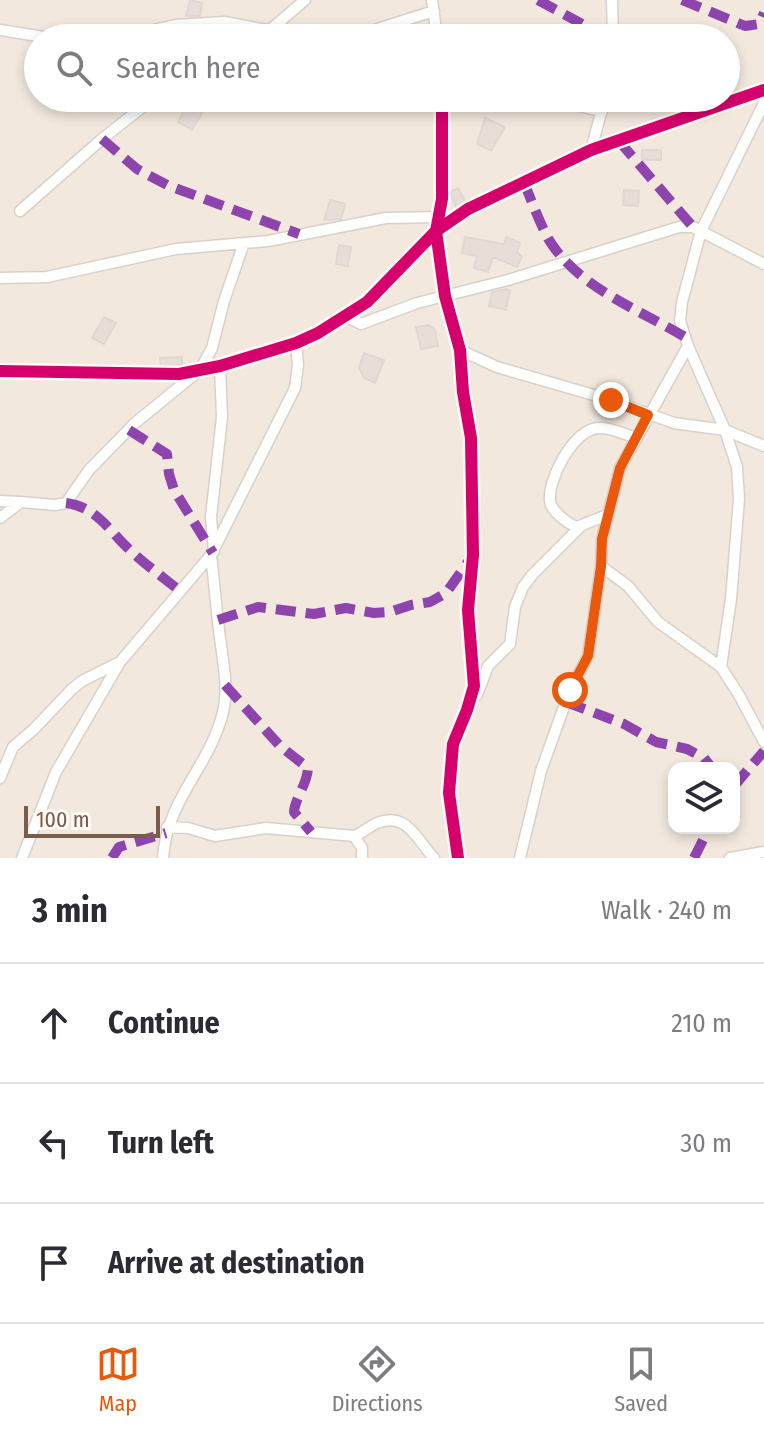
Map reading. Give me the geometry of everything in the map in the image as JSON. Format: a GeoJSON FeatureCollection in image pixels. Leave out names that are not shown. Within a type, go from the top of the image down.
{"type":"FeatureCollection","features":[{"type":"Feature","properties":{"kind":"street"},"geometry":{"type":"LineString","coordinates":[[277,24],[305,0]]}},
{"type":"Feature","properties":{"kind":"street"},"geometry":{"type":"LineString","coordinates":[[612,0],[613,24]]}},
{"type":"Feature","properties":{"kind":"street"},"geometry":{"type":"LineString","coordinates":[[392,24],[433,5]]}},
{"type":"Feature","properties":{"kind":"street"},"geometry":{"type":"LineString","coordinates":[[192,24],[236,24]]}},
{"type":"Feature","properties":{"kind":"street"},"geometry":{"type":"LineString","coordinates":[[0,30],[24,34]]}},
{"type":"Feature","properties":{"kind":"street"},"geometry":{"type":"LineString","coordinates":[[740,98],[764,90]]}},
{"type":"Feature","properties":{"kind":"street"},"geometry":{"type":"LineString","coordinates":[[721,667],[731,599],[739,499],[738,473],[725,430],[680,321],[701,231],[764,103]]}},
{"type":"Feature","properties":{"kind":"street"},"geometry":{"type":"LineString","coordinates":[[20,211],[136,112]]}},
{"type":"Feature","properties":{"kind":"street"},"geometry":{"type":"LineString","coordinates":[[442,112],[442,199],[436,231],[445,296],[460,350],[471,438],[473,555],[468,610],[474,686],[453,744],[449,793],[458,858]]}},
{"type":"Feature","properties":{"kind":"street"},"geometry":{"type":"LineString","coordinates":[[591,150],[602,112]]}},
{"type":"Feature","properties":{"kind":"street"},"geometry":{"type":"LineString","coordinates":[[0,371],[179,374],[220,366],[296,343],[367,302],[436,231],[468,209],[591,150],[701,112]]}},
{"type":"Feature","properties":{"kind":"street"},"geometry":{"type":"LineString","coordinates":[[0,278],[47,277],[176,249],[244,243],[386,218],[439,217]]}},
{"type":"Feature","properties":{"kind":"street"},"geometry":{"type":"LineString","coordinates":[[345,316],[361,324],[666,230],[693,227],[764,264]]}},
{"type":"Feature","properties":{"kind":"street"},"geometry":{"type":"LineString","coordinates":[[0,501],[66,503],[89,470],[116,442],[200,370],[212,348],[244,243]]}},
{"type":"Feature","properties":{"kind":"street"},"geometry":{"type":"LineString","coordinates":[[22,858],[50,783],[120,662],[213,553],[295,388],[298,365],[296,343]]}},
{"type":"Feature","properties":{"kind":"street"},"geometry":{"type":"LineString","coordinates":[[520,858],[541,771],[570,690],[588,656],[602,539],[620,468],[688,346]]}},
{"type":"Feature","properties":{"kind":"street"},"geometry":{"type":"LineString","coordinates":[[460,350],[497,367],[611,400],[648,415],[674,423],[725,430],[764,446]]}},
{"type":"Feature","properties":{"kind":"street"},"geometry":{"type":"LineString","coordinates":[[163,858],[167,827],[173,810],[209,750],[223,714],[225,685],[212,510],[222,417],[220,366]]}},
{"type":"Feature","properties":{"kind":"street"},"geometry":{"type":"LineString","coordinates":[[581,526],[569,524],[550,504],[564,456],[574,440],[593,429],[604,428],[636,438]]}},
{"type":"Feature","properties":{"kind":"street"},"geometry":{"type":"LineString","coordinates":[[0,516],[21,502]]}},
{"type":"Feature","properties":{"kind":"street"},"geometry":{"type":"LineString","coordinates":[[470,701],[476,696],[488,666],[510,644],[515,610],[525,584],[581,526],[607,515]]}},
{"type":"Feature","properties":{"kind":"street"},"geometry":{"type":"LineString","coordinates":[[601,566],[624,581],[658,622],[721,667],[764,742]]}},
{"type":"Feature","properties":{"kind":"street"},"geometry":{"type":"LineString","coordinates":[[0,778],[17,742],[82,681],[120,662]]}},
{"type":"Feature","properties":{"kind":"street"},"geometry":{"type":"LineString","coordinates":[[167,827],[188,828],[215,836],[266,828],[354,836],[362,834],[373,824],[400,821],[411,828],[434,858]]}},
{"type":"Feature","properties":{"kind":"street"},"geometry":{"type":"LineString","coordinates":[[354,836],[362,848],[362,858]]}},
{"type":"Feature","properties":{"kind":"street"},"geometry":{"type":"LineString","coordinates":[[736,857],[764,852]]}},
{"type":"Feature","properties":{"kind":"shaded area"},"geometry":{"type":"Polygon","coordinates":[[[0,0],[764,0],[764,858],[0,858],[0,0]]]}},
{"type":"Feature","properties":{"kind":"building"},"geometry":{"type":"Polygon","coordinates":[[[190,0],[202,3],[200,16],[186,16],[190,0]]]}},
{"type":"Feature","properties":{"kind":"building"},"geometry":{"type":"Polygon","coordinates":[[[183,112],[202,113],[192,130],[178,122],[183,112]]]}},
{"type":"Feature","properties":{"kind":"building"},"geometry":{"type":"Polygon","coordinates":[[[485,118],[505,127],[491,151],[477,144],[485,118]]]}},
{"type":"Feature","properties":{"kind":"building"},"geometry":{"type":"Polygon","coordinates":[[[642,150],[661,150],[661,160],[642,160],[642,150]]]}},
{"type":"Feature","properties":{"kind":"building"},"geometry":{"type":"Polygon","coordinates":[[[458,188],[465,201],[456,208],[450,192],[458,188]]]}},
{"type":"Feature","properties":{"kind":"building"},"geometry":{"type":"Polygon","coordinates":[[[624,190],[639,191],[638,206],[623,205],[624,190]]]}},
{"type":"Feature","properties":{"kind":"building"},"geometry":{"type":"Polygon","coordinates":[[[330,200],[345,204],[341,219],[324,220],[330,200]]]}},
{"type":"Feature","properties":{"kind":"building"},"geometry":{"type":"Polygon","coordinates":[[[465,237],[504,244],[506,237],[520,243],[517,252],[522,257],[517,267],[493,257],[488,272],[474,268],[477,256],[462,253],[465,237]]]}},
{"type":"Feature","properties":{"kind":"building"},"geometry":{"type":"Polygon","coordinates":[[[339,245],[351,247],[348,266],[336,264],[339,245]]]}},
{"type":"Feature","properties":{"kind":"building"},"geometry":{"type":"Polygon","coordinates":[[[510,290],[506,310],[489,306],[492,292],[510,290]]]}},
{"type":"Feature","properties":{"kind":"building"},"geometry":{"type":"Polygon","coordinates":[[[104,317],[116,323],[104,344],[92,338],[104,317]]]}},
{"type":"Feature","properties":{"kind":"building"},"geometry":{"type":"Polygon","coordinates":[[[429,325],[435,330],[438,346],[421,349],[416,327],[429,325]]]}},
{"type":"Feature","properties":{"kind":"building"},"geometry":{"type":"Polygon","coordinates":[[[364,353],[384,360],[375,383],[364,378],[359,368],[364,353]]]}},
{"type":"Feature","properties":{"kind":"building"},"geometry":{"type":"Polygon","coordinates":[[[182,357],[182,365],[161,366],[160,358],[182,357]]]}},
{"type":"Feature","properties":{"kind":"marked path"},"geometry":{"type":"LineString","coordinates":[[538,0],[582,24]]}},
{"type":"Feature","properties":{"kind":"marked path"},"geometry":{"type":"LineString","coordinates":[[682,0],[745,26],[759,24],[764,13]]}},
{"type":"Feature","properties":{"kind":"marked path"},"geometry":{"type":"LineString","coordinates":[[102,139],[137,169],[167,185],[299,234]]}},
{"type":"Feature","properties":{"kind":"marked path"},"geometry":{"type":"LineString","coordinates":[[619,141],[693,227]]}},
{"type":"Feature","properties":{"kind":"marked path"},"geometry":{"type":"LineString","coordinates":[[524,183],[549,240],[576,271],[611,296],[685,337]]}},
{"type":"Feature","properties":{"kind":"marked path"},"geometry":{"type":"LineString","coordinates":[[129,430],[167,454],[174,490],[213,553]]}},
{"type":"Feature","properties":{"kind":"marked path"},"geometry":{"type":"LineString","coordinates":[[66,503],[86,509],[102,521],[137,556],[180,591]]}},
{"type":"Feature","properties":{"kind":"marked path"},"geometry":{"type":"LineString","coordinates":[[218,620],[258,607],[314,614],[346,608],[374,613],[390,612],[430,602],[446,593],[468,562]]}},
{"type":"Feature","properties":{"kind":"marked path"},"geometry":{"type":"LineString","coordinates":[[225,685],[280,746],[308,768],[294,812],[311,832]]}},
{"type":"Feature","properties":{"kind":"marked path"},"geometry":{"type":"LineString","coordinates":[[566,702],[624,724],[656,742],[687,749],[707,762]]}},
{"type":"Feature","properties":{"kind":"marked path"},"geometry":{"type":"LineString","coordinates":[[740,779],[764,751]]}},
{"type":"Feature","properties":{"kind":"marked path"},"geometry":{"type":"LineString","coordinates":[[112,858],[119,847],[166,833]]}},
{"type":"Feature","properties":{"kind":"marked path"},"geometry":{"type":"LineString","coordinates":[[694,858],[706,834]]}},
{"type":"Feature","properties":{"kind":"cycle path"},"geometry":{"type":"LineString","coordinates":[[740,98],[764,90]]}},
{"type":"Feature","properties":{"kind":"cycle path"},"geometry":{"type":"LineString","coordinates":[[442,112],[442,199],[436,231],[445,296],[460,350],[471,438],[473,555],[468,610],[474,686],[453,744],[449,793],[458,858]]}},
{"type":"Feature","properties":{"kind":"cycle path"},"geometry":{"type":"LineString","coordinates":[[0,371],[179,374],[220,366],[296,343],[367,302],[436,231],[468,209],[591,150],[701,112]]}},
{"type":"Feature","properties":{"kind":"route"},"geometry":{"type":"LineString","coordinates":[[570,690],[584,669],[588,656],[602,539],[620,468],[648,415],[611,400]]}}]}
